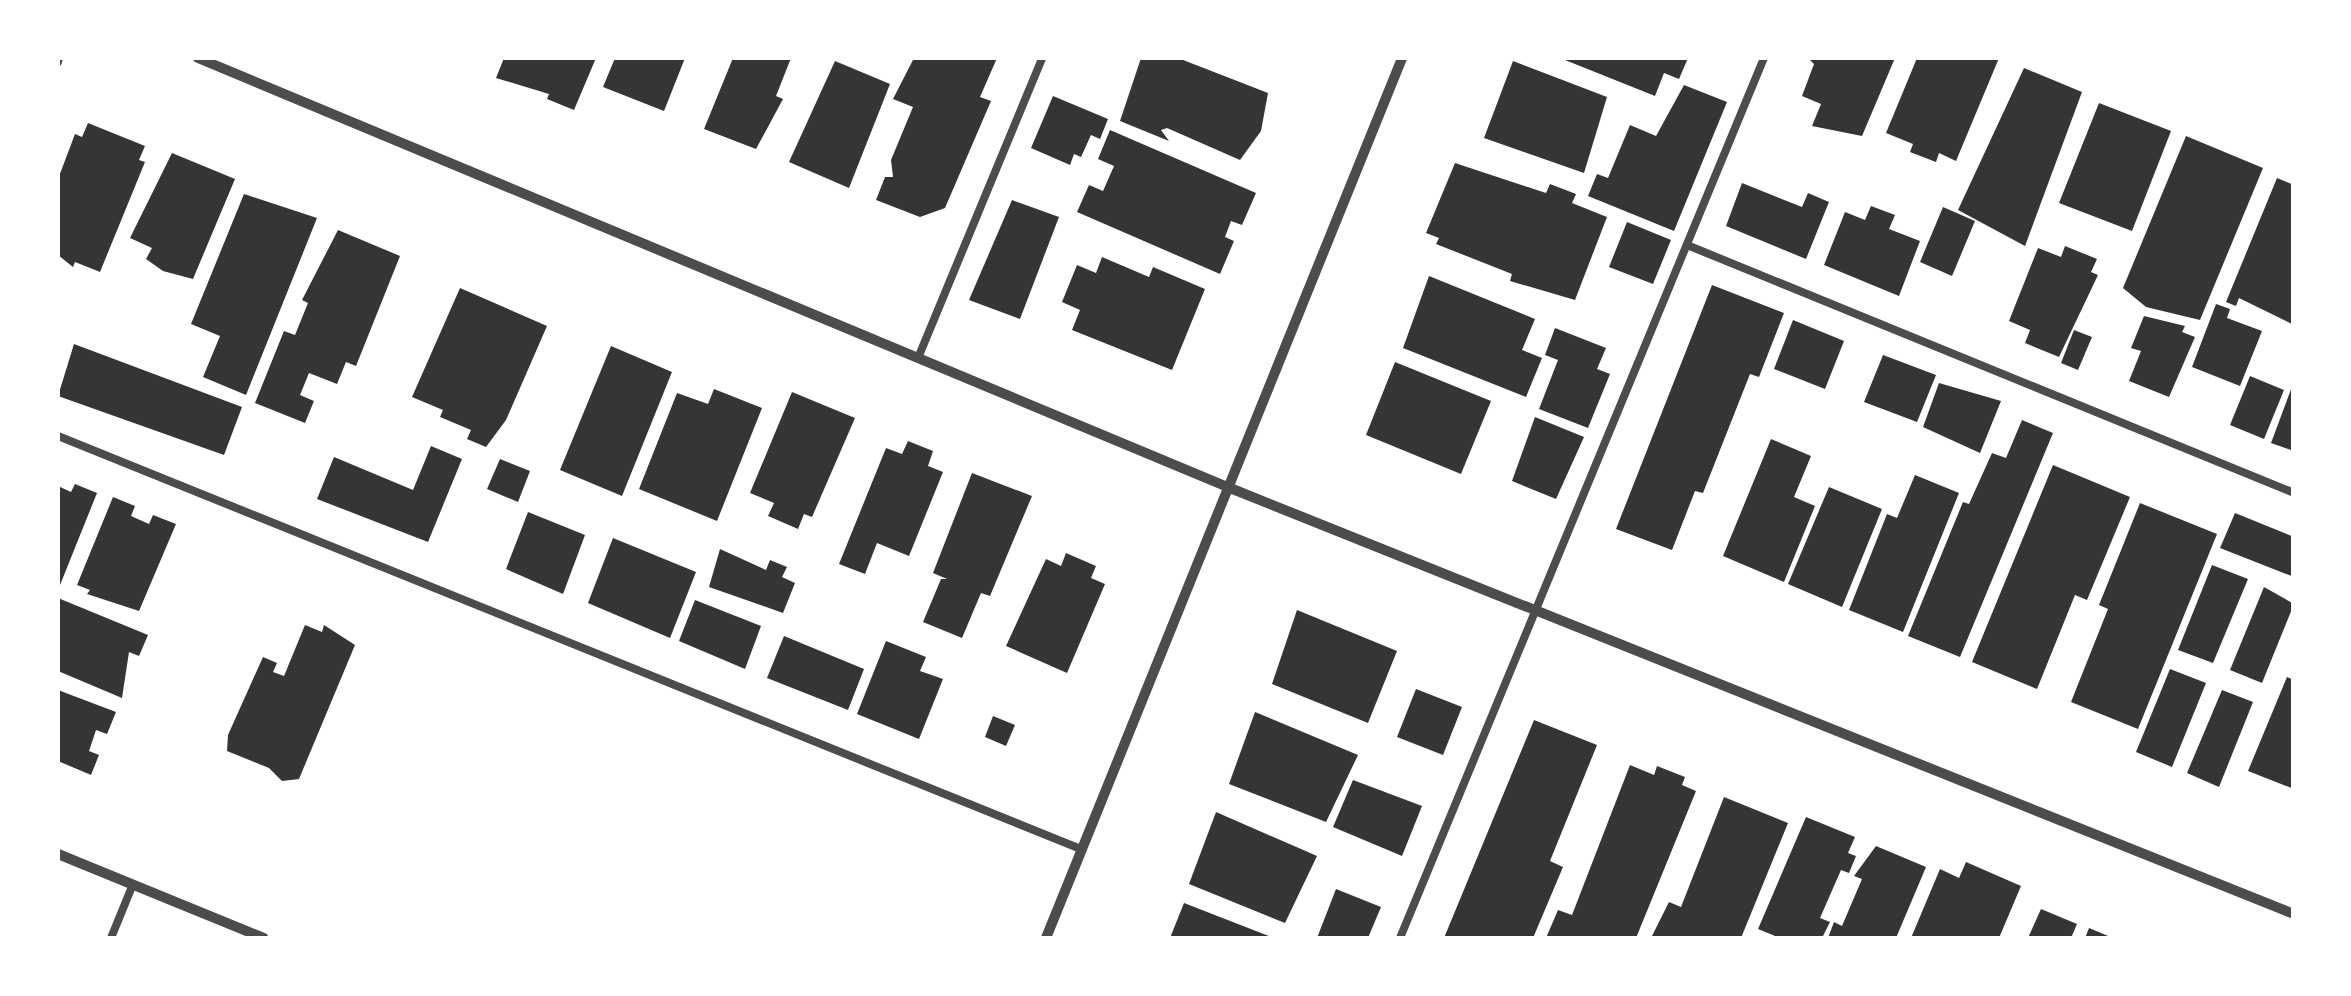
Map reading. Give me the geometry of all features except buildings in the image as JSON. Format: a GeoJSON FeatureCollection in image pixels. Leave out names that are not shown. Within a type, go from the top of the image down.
{"type":"FeatureCollection","features":[{"type":"Feature","properties":{"kind":"street"},"geometry":{"type":"LineString","coordinates":[[198,58],[1230,488],[2294,914]]}},
{"type":"Feature","properties":{"kind":"street"},"geometry":{"type":"LineString","coordinates":[[1046,938],[1402,58]]}},
{"type":"Feature","properties":{"kind":"street"},"geometry":{"type":"LineString","coordinates":[[58,854],[264,938]]}},
{"type":"Feature","properties":{"kind":"lane"},"geometry":{"type":"LineString","coordinates":[[918,358],[1042,58]]}},
{"type":"Feature","properties":{"kind":"lane"},"geometry":{"type":"LineString","coordinates":[[1400,938],[1764,58]]}},
{"type":"Feature","properties":{"kind":"lane"},"geometry":{"type":"LineString","coordinates":[[1687,244],[2294,493]]}},
{"type":"Feature","properties":{"kind":"lane"},"geometry":{"type":"LineString","coordinates":[[58,436],[1083,850]]}},
{"type":"Feature","properties":{"kind":"lane"},"geometry":{"type":"LineString","coordinates":[[111,938],[133,884]]}}]}
